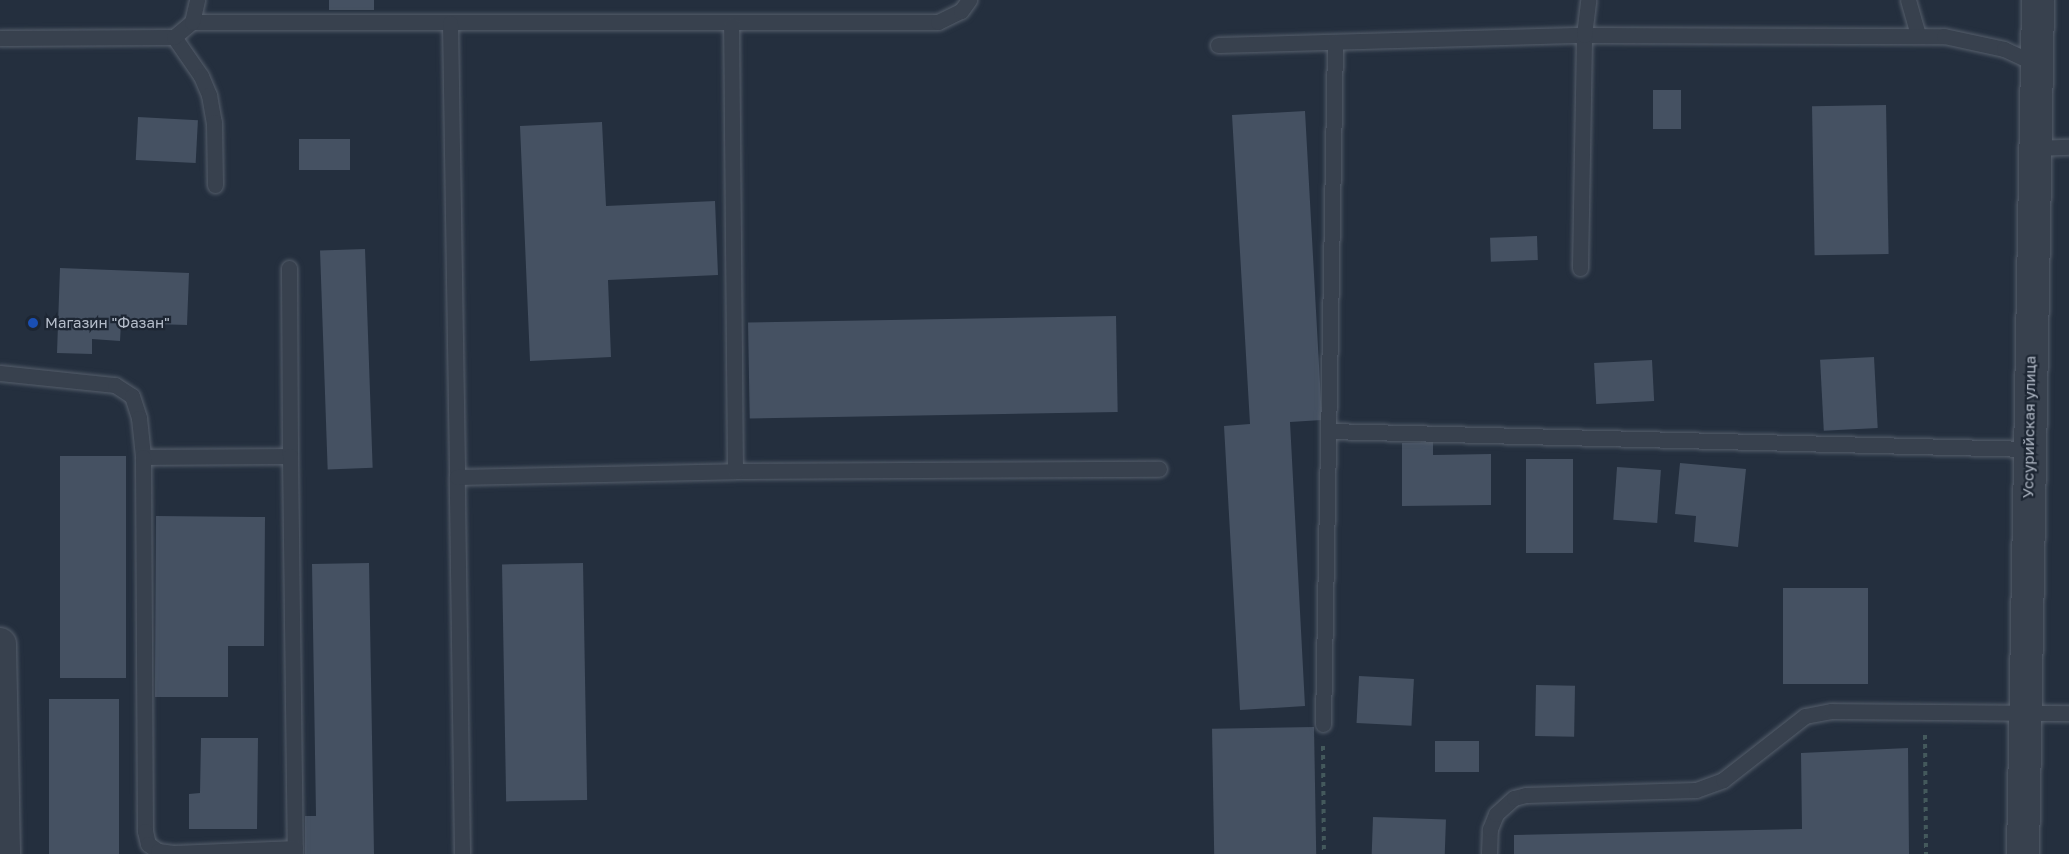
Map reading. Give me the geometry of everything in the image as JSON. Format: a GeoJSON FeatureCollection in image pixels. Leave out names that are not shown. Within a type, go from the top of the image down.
{"type":"FeatureCollection","features":[{"type":"Feature","properties":{"kind":"street","name":"Уссурийская улица"},"geometry":{"type":"LineString","coordinates":[[2023,854],[2038,0]]}},
{"type":"Feature","properties":{"kind":"street"},"geometry":{"type":"LineString","coordinates":[[0,644],[4,854]]}},
{"type":"Feature","properties":{"kind":"lane"},"geometry":{"type":"LineString","coordinates":[[0,38],[174,37],[192,22],[197,0]]}},
{"type":"Feature","properties":{"kind":"lane"},"geometry":{"type":"LineString","coordinates":[[192,22],[731,25],[938,22],[961,11],[969,0]]}},
{"type":"Feature","properties":{"kind":"lane"},"geometry":{"type":"LineString","coordinates":[[1580,268],[1584,35],[1588,0]]}},
{"type":"Feature","properties":{"kind":"lane"},"geometry":{"type":"LineString","coordinates":[[1908,0],[1918,36]]}},
{"type":"Feature","properties":{"kind":"lane"},"geometry":{"type":"LineString","coordinates":[[450,23],[462,854]]}},
{"type":"Feature","properties":{"kind":"lane"},"geometry":{"type":"LineString","coordinates":[[731,25],[735,471]]}},
{"type":"Feature","properties":{"kind":"lane"},"geometry":{"type":"LineString","coordinates":[[1218,45],[1584,35],[1918,36],[1969,39],[2004,49],[2036,64]]}},
{"type":"Feature","properties":{"kind":"lane"},"geometry":{"type":"LineString","coordinates":[[174,37],[201,76],[209,95],[214,122],[215,185]]}},
{"type":"Feature","properties":{"kind":"lane"},"geometry":{"type":"LineString","coordinates":[[1323,724],[1335,42]]}},
{"type":"Feature","properties":{"kind":"lane"},"geometry":{"type":"LineString","coordinates":[[2034,148],[2069,147]]}},
{"type":"Feature","properties":{"kind":"lane"},"geometry":{"type":"LineString","coordinates":[[0,373],[96,380],[115,385],[132,396],[139,418],[143,457],[145,831],[148,844],[158,851],[174,853],[295,851],[289,268]]}},
{"type":"Feature","properties":{"kind":"lane"},"geometry":{"type":"LineString","coordinates":[[1328,431],[2029,449]]}},
{"type":"Feature","properties":{"kind":"lane"},"geometry":{"type":"LineString","coordinates":[[143,457],[290,456]]}},
{"type":"Feature","properties":{"kind":"lane"},"geometry":{"type":"LineString","coordinates":[[457,477],[735,471],[1159,469]]}},
{"type":"Feature","properties":{"kind":"lane"},"geometry":{"type":"LineString","coordinates":[[1489,854],[1490,829],[1496,814],[1514,798],[1696,790],[1723,780],[1805,716],[1831,711],[1925,714],[2069,713]]}},
{"type":"Feature","properties":{"kind":"path"},"geometry":{"type":"LineString","coordinates":[[1925,714],[1926,854]]}},
{"type":"Feature","properties":{"kind":"path"},"geometry":{"type":"LineString","coordinates":[[1323,724],[1324,854]]}},
{"type":"Feature","properties":{"kind":"building"},"geometry":{"type":"Polygon","coordinates":[[[329,0],[374,0],[374,10],[329,10],[329,0]]]}},
{"type":"Feature","properties":{"kind":"building"},"geometry":{"type":"Polygon","coordinates":[[[1653,90],[1681,90],[1681,129],[1653,129],[1653,90]]]}},
{"type":"Feature","properties":{"kind":"building"},"geometry":{"type":"Polygon","coordinates":[[[1886,105],[1889,254],[1815,255],[1812,106],[1886,105]]]}},
{"type":"Feature","properties":{"kind":"building"},"geometry":{"type":"Polygon","coordinates":[[[1305,111],[1322,420],[1290,422],[1305,706],[1240,710],[1224,426],[1250,424],[1232,115],[1305,111]]]}},
{"type":"Feature","properties":{"kind":"building"},"geometry":{"type":"Polygon","coordinates":[[[138,117],[198,120],[196,163],[136,160],[138,117]]]}},
{"type":"Feature","properties":{"kind":"building"},"geometry":{"type":"Polygon","coordinates":[[[602,122],[606,206],[715,201],[718,275],[608,280],[611,357],[530,361],[520,126],[602,122]]]}},
{"type":"Feature","properties":{"kind":"building"},"geometry":{"type":"Polygon","coordinates":[[[299,139],[350,139],[350,170],[299,170],[299,139]]]}},
{"type":"Feature","properties":{"kind":"building"},"geometry":{"type":"Polygon","coordinates":[[[1537,236],[1538,260],[1491,262],[1490,238],[1537,236]]]}},
{"type":"Feature","properties":{"kind":"building"},"geometry":{"type":"Polygon","coordinates":[[[365,249],[373,468],[328,469],[320,251],[365,249]]]}},
{"type":"Feature","properties":{"kind":"building"},"geometry":{"type":"Polygon","coordinates":[[[60,268],[189,273],[187,325],[121,323],[120,341],[92,339],[92,354],[57,353],[60,268]]]}},
{"type":"Feature","properties":{"kind":"building"},"geometry":{"type":"Polygon","coordinates":[[[1116,316],[1118,412],[750,418],[748,322],[1116,316]]]}},
{"type":"Feature","properties":{"kind":"building"},"geometry":{"type":"Polygon","coordinates":[[[1874,357],[1878,428],[1824,431],[1820,360],[1874,357]]]}},
{"type":"Feature","properties":{"kind":"building"},"geometry":{"type":"Polygon","coordinates":[[[1652,360],[1654,401],[1596,404],[1594,363],[1652,360]]]}},
{"type":"Feature","properties":{"kind":"building"},"geometry":{"type":"Polygon","coordinates":[[[1433,442],[1433,455],[1491,454],[1491,505],[1402,506],[1402,443],[1433,442]]]}},
{"type":"Feature","properties":{"kind":"building"},"geometry":{"type":"Polygon","coordinates":[[[60,456],[126,456],[126,678],[60,678],[60,456]]]}},
{"type":"Feature","properties":{"kind":"building"},"geometry":{"type":"Polygon","coordinates":[[[1526,459],[1573,459],[1573,553],[1526,553],[1526,459]]]}},
{"type":"Feature","properties":{"kind":"building"},"geometry":{"type":"Polygon","coordinates":[[[1680,463],[1746,469],[1738,547],[1694,542],[1696,516],[1675,514],[1680,463]]]}},
{"type":"Feature","properties":{"kind":"building"},"geometry":{"type":"Polygon","coordinates":[[[1617,467],[1661,470],[1657,523],[1613,520],[1617,467]]]}},
{"type":"Feature","properties":{"kind":"building"},"geometry":{"type":"Polygon","coordinates":[[[156,516],[265,517],[264,646],[228,646],[228,697],[155,697],[156,516]]]}},
{"type":"Feature","properties":{"kind":"building"},"geometry":{"type":"Polygon","coordinates":[[[369,563],[374,854],[305,854],[305,816],[316,816],[312,564],[369,563]]]}},
{"type":"Feature","properties":{"kind":"building"},"geometry":{"type":"Polygon","coordinates":[[[583,563],[587,800],[506,801],[502,564],[583,563]]]}},
{"type":"Feature","properties":{"kind":"building"},"geometry":{"type":"Polygon","coordinates":[[[1783,588],[1868,588],[1868,684],[1783,684],[1783,588]]]}},
{"type":"Feature","properties":{"kind":"building"},"geometry":{"type":"Polygon","coordinates":[[[1359,676],[1414,679],[1411,726],[1357,723],[1359,676]]]}},
{"type":"Feature","properties":{"kind":"building"},"geometry":{"type":"Polygon","coordinates":[[[1536,685],[1575,686],[1574,737],[1535,736],[1536,685]]]}},
{"type":"Feature","properties":{"kind":"building"},"geometry":{"type":"Polygon","coordinates":[[[49,699],[119,699],[119,854],[49,854],[49,699]]]}},
{"type":"Feature","properties":{"kind":"building"},"geometry":{"type":"Polygon","coordinates":[[[1314,727],[1316,854],[1214,854],[1212,729],[1314,727]]]}},
{"type":"Feature","properties":{"kind":"building"},"geometry":{"type":"Polygon","coordinates":[[[201,738],[258,738],[257,829],[189,829],[189,794],[200,793],[201,738]]]}},
{"type":"Feature","properties":{"kind":"building"},"geometry":{"type":"Polygon","coordinates":[[[1435,741],[1479,741],[1479,772],[1435,772],[1435,741]]]}},
{"type":"Feature","properties":{"kind":"building"},"geometry":{"type":"Polygon","coordinates":[[[1908,748],[1909,854],[1514,854],[1514,835],[1802,829],[1801,753],[1908,748]]]}},
{"type":"Feature","properties":{"kind":"building"},"geometry":{"type":"Polygon","coordinates":[[[1373,817],[1446,820],[1445,854],[1372,854],[1373,817]]]}},
{"type":"Feature","properties":{"kind":"place","name":"Магазин \"Фазан\""},"geometry":{"type":"Point","coordinates":[33,323]}}]}
